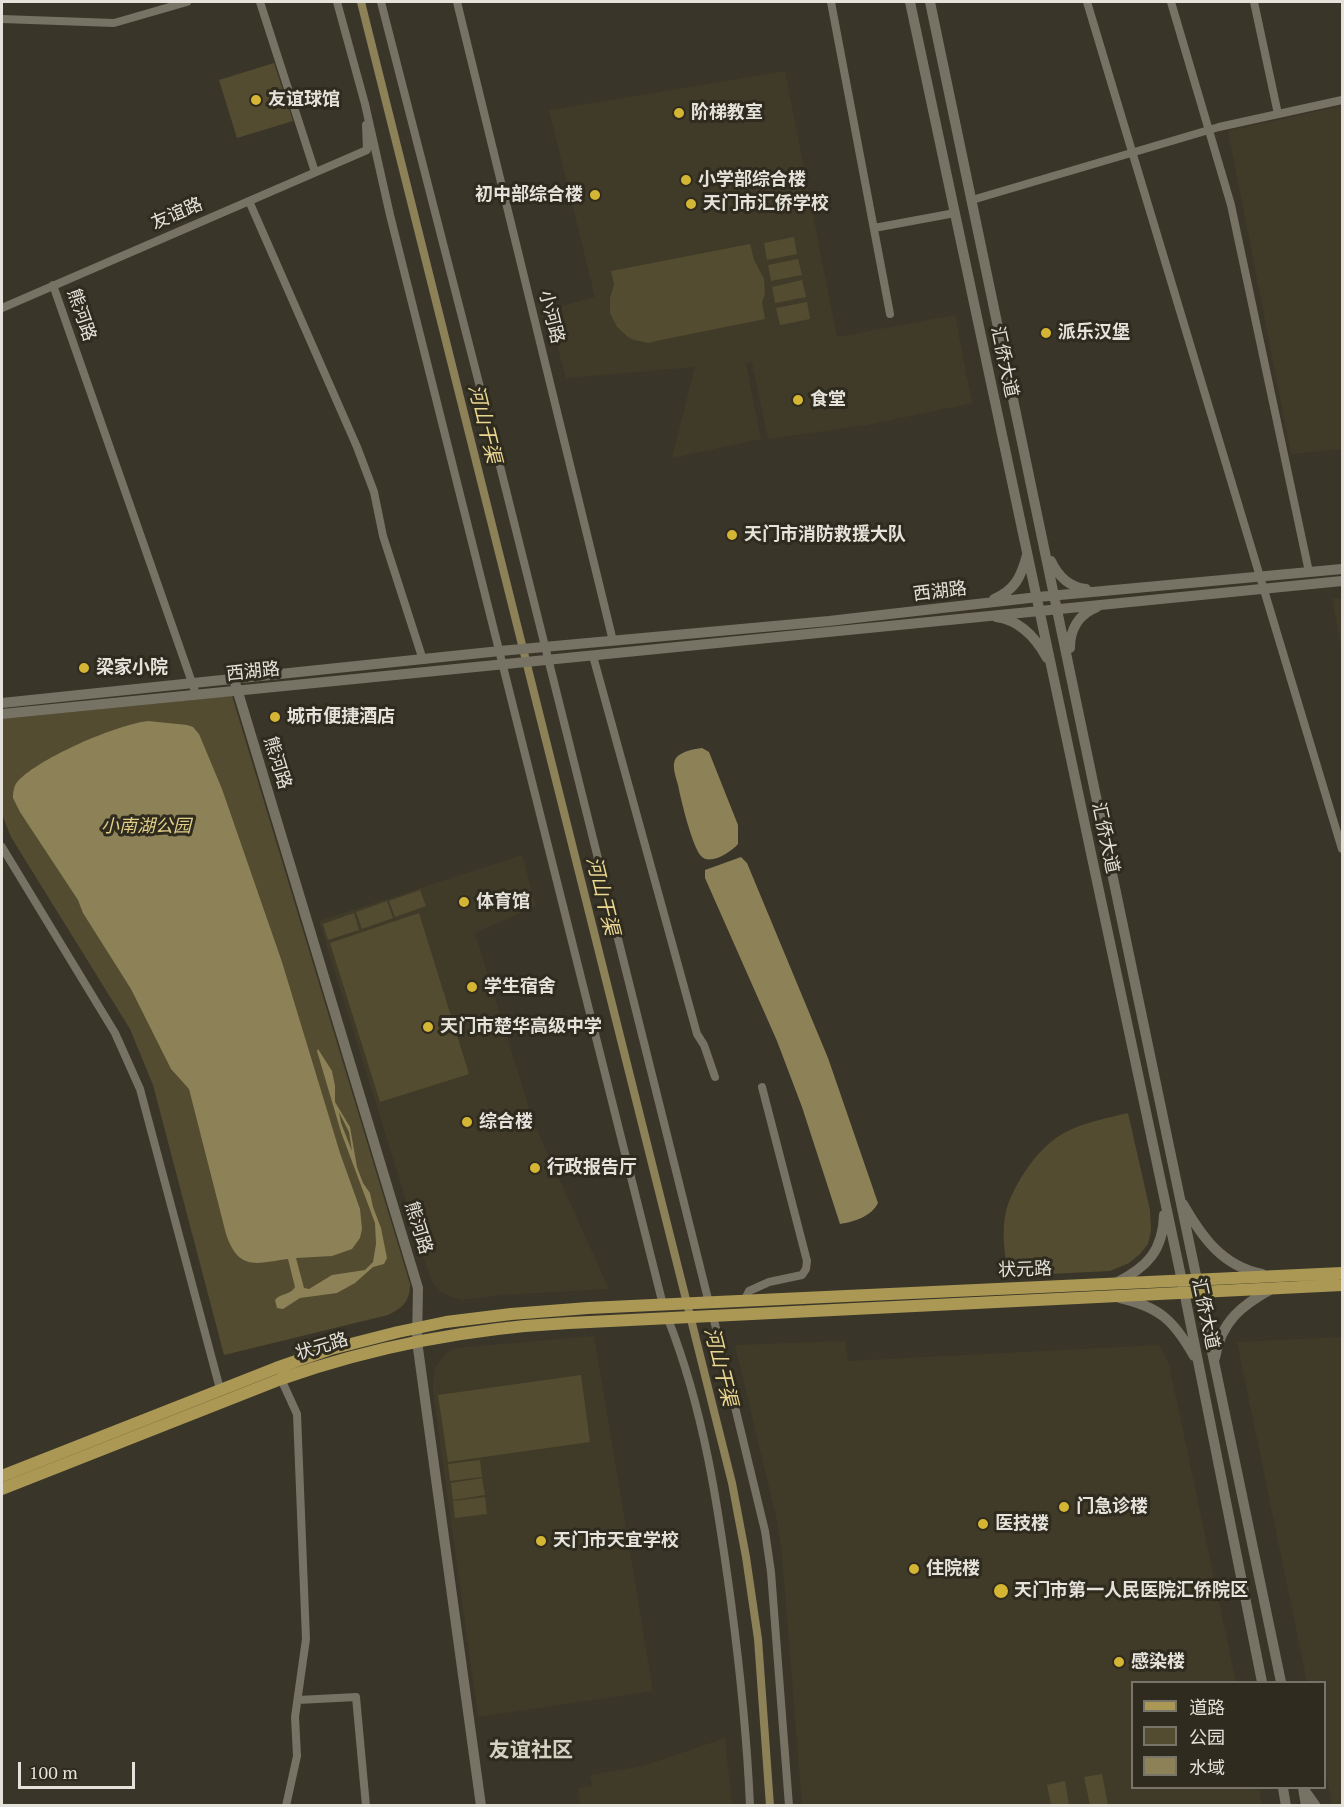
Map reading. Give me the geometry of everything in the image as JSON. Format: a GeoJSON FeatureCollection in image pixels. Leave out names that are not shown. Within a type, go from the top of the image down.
{"type":"FeatureCollection","features":[{"type":"Feature","properties":{"kind":"main road","name":"汇侨大道"},"geometry":{"type":"LineString","coordinates":[[910,2],[1200,1367],[1262,1681]]}},
{"type":"Feature","properties":{"kind":"main road","name":"汇侨大道"},"geometry":{"type":"LineString","coordinates":[[930,2],[1046,549],[1196,1286],[1281,1681]]}},
{"type":"Feature","properties":{"kind":"main road"},"geometry":{"type":"LineString","coordinates":[[1046,549],[1054,567],[1066,582],[1079,588],[1107,591]]}},
{"type":"Feature","properties":{"kind":"main road"},"geometry":{"type":"LineString","coordinates":[[983,603],[1005,594],[1014,587],[1020,579],[1028,551]]}},
{"type":"Feature","properties":{"kind":"main road","name":"西湖路"},"geometry":{"type":"LineString","coordinates":[[2,714],[196,694],[236,685],[503,651],[817,622],[1055,595],[1342,569]]}},
{"type":"Feature","properties":{"kind":"main road","name":"西湖路"},"geometry":{"type":"LineString","coordinates":[[2,703],[192,683],[236,685],[593,656],[1342,581]]}},
{"type":"Feature","properties":{"kind":"main road"},"geometry":{"type":"LineString","coordinates":[[1069,663],[1070,642],[1074,626],[1086,612],[1108,604]]}},
{"type":"Feature","properties":{"kind":"main road"},"geometry":{"type":"LineString","coordinates":[[984,616],[1001,618],[1022,628],[1038,643],[1052,666]]}},
{"type":"Feature","properties":{"kind":"main road","name":"熊河路"},"geometry":{"type":"LineString","coordinates":[[236,685],[415,1275],[419,1302],[417,1334],[481,1806]]}},
{"type":"Feature","properties":{"kind":"main road"},"geometry":{"type":"LineString","coordinates":[[1178,1196],[1196,1227],[1215,1251],[1237,1266],[1272,1282],[1232,1318],[1217,1344],[1214,1364]]}},
{"type":"Feature","properties":{"kind":"main road"},"geometry":{"type":"LineString","coordinates":[[1165,1200],[1162,1236],[1158,1247],[1143,1266],[1113,1291],[1161,1315],[1179,1332],[1200,1367]]}},
{"type":"Feature","properties":{"kind":"main road","name":"状元路"},"geometry":{"type":"LineString","coordinates":[[2,1476],[306,1356],[360,1341],[506,1327],[1272,1282],[1342,1273]]}},
{"type":"Feature","properties":{"kind":"main road","name":"状元路"},"geometry":{"type":"LineString","coordinates":[[1272,1282],[1342,1285]]}},
{"type":"Feature","properties":{"kind":"main road","name":"状元路"},"geometry":{"type":"LineString","coordinates":[[2,1489],[282,1379],[417,1334],[480,1318],[546,1311],[744,1301],[1113,1291]]}},
{"type":"Feature","properties":{"kind":"main road"},"geometry":{"type":"LineString","coordinates":[[1200,1367],[1199,1357],[1204,1353],[1210,1355],[1214,1364]]}},
{"type":"Feature","properties":{"kind":"main road"},"geometry":{"type":"LineString","coordinates":[[1283,1789],[1286,1806]]}},
{"type":"Feature","properties":{"kind":"main road"},"geometry":{"type":"LineString","coordinates":[[1304,1789],[1306,1806]]}},
{"type":"Feature","properties":{"kind":"street"},"geometry":{"type":"LineString","coordinates":[[2,19],[114,23],[187,2]]}},
{"type":"Feature","properties":{"kind":"street"},"geometry":{"type":"LineString","coordinates":[[260,2],[315,172]]}},
{"type":"Feature","properties":{"kind":"street"},"geometry":{"type":"LineString","coordinates":[[337,2],[365,104],[390,215],[503,651],[666,1305]]}},
{"type":"Feature","properties":{"kind":"street"},"geometry":{"type":"LineString","coordinates":[[381,2],[709,1303]]}},
{"type":"Feature","properties":{"kind":"street","name":"小河路"},"geometry":{"type":"LineString","coordinates":[[457,2],[613,640]]}},
{"type":"Feature","properties":{"kind":"street"},"geometry":{"type":"LineString","coordinates":[[831,2],[891,314]]}},
{"type":"Feature","properties":{"kind":"street"},"geometry":{"type":"LineString","coordinates":[[1087,2],[1342,849]]}},
{"type":"Feature","properties":{"kind":"street"},"geometry":{"type":"LineString","coordinates":[[1171,2],[1231,205],[1309,572]]}},
{"type":"Feature","properties":{"kind":"street"},"geometry":{"type":"LineString","coordinates":[[1254,2],[1278,114]]}},
{"type":"Feature","properties":{"kind":"street"},"geometry":{"type":"LineString","coordinates":[[972,200],[1208,130],[1342,100]]}},
{"type":"Feature","properties":{"kind":"street","name":"友谊路"},"geometry":{"type":"LineString","coordinates":[[2,308],[367,150],[365,104]]}},
{"type":"Feature","properties":{"kind":"street"},"geometry":{"type":"LineString","coordinates":[[249,201],[357,447],[374,492],[383,536],[423,660]]}},
{"type":"Feature","properties":{"kind":"street"},"geometry":{"type":"LineString","coordinates":[[874,228],[956,213]]}},
{"type":"Feature","properties":{"kind":"street","name":"熊河路"},"geometry":{"type":"LineString","coordinates":[[53,285],[196,694]]}},
{"type":"Feature","properties":{"kind":"street"},"geometry":{"type":"LineString","coordinates":[[593,656],[697,1034],[704,1045],[715,1077]]}},
{"type":"Feature","properties":{"kind":"street"},"geometry":{"type":"LineString","coordinates":[[2,847],[115,1033],[130,1064],[140,1089],[220,1389]]}},
{"type":"Feature","properties":{"kind":"street"},"geometry":{"type":"LineString","coordinates":[[744,1301],[749,1291],[769,1282],[797,1277],[806,1269],[807,1261],[762,1087]]}},
{"type":"Feature","properties":{"kind":"street"},"geometry":{"type":"LineString","coordinates":[[712,1316],[753,1477],[770,1562],[789,1806]]}},
{"type":"Feature","properties":{"kind":"street"},"geometry":{"type":"LineString","coordinates":[[670,1319],[691,1386],[708,1456],[722,1531],[743,1694],[750,1806]]}},
{"type":"Feature","properties":{"kind":"street"},"geometry":{"type":"LineString","coordinates":[[282,1379],[297,1414],[306,1639],[296,1717],[297,1756],[286,1806]]}},
{"type":"Feature","properties":{"kind":"street"},"geometry":{"type":"LineString","coordinates":[[298,1700],[356,1697],[366,1806]]}},
{"type":"Feature","properties":{"kind":"street"},"geometry":{"type":"LineString","coordinates":[[1280,1806],[1283,1789]]}},
{"type":"Feature","properties":{"kind":"street"},"geometry":{"type":"LineString","coordinates":[[1305,1789],[1317,1806]]}},
{"type":"Feature","properties":{"kind":"shaded area","name":"天门市汇侨学校"},"geometry":{"type":"Polygon","coordinates":[[[785,71],[837,337],[955,315],[972,403],[867,425],[768,439],[752,363],[746,363],[761,439],[672,458],[695,367],[566,378],[547,310],[595,297],[549,110],[785,71]]]}},
{"type":"Feature","properties":{"kind":"shaded area"},"geometry":{"type":"Polygon","coordinates":[[[1342,106],[1342,449],[1291,454],[1228,131],[1342,106]]]}},
{"type":"Feature","properties":{"kind":"shaded area"},"geometry":{"type":"Polygon","coordinates":[[[1342,598],[1342,651],[1332,599],[1342,598]]]}},
{"type":"Feature","properties":{"kind":"shaded area","name":"天门市楚华高级中学"},"geometry":{"type":"Polygon","coordinates":[[[522,855],[536,906],[475,933],[533,1121],[609,1289],[503,1295],[461,1300],[442,1293],[433,1283],[428,1271],[319,921],[522,855]]]}},
{"type":"Feature","properties":{"kind":"shaded area","name":"天门市天宜学校"},"geometry":{"type":"Polygon","coordinates":[[[594,1336],[653,1691],[478,1717],[433,1392],[435,1368],[447,1352],[456,1348],[594,1336]]]}},
{"type":"Feature","properties":{"kind":"shaded area"},"geometry":{"type":"Polygon","coordinates":[[[1342,1337],[1342,1805],[1332,1806],[1326,1774],[1326,1681],[1307,1681],[1237,1342],[1342,1337]]]}},
{"type":"Feature","properties":{"kind":"shaded area","name":"天门市第一人民医院汇侨院区"},"geometry":{"type":"Polygon","coordinates":[[[845,1341],[848,1361],[1159,1345],[1169,1364],[1236,1681],[1131,1681],[1131,1789],[1259,1789],[1262,1805],[802,1805],[782,1556],[777,1521],[735,1345],[845,1341]]]}},
{"type":"Feature","properties":{"kind":"shaded area"},"geometry":{"type":"Polygon","coordinates":[[[725,1738],[732,1805],[580,1805],[578,1788],[592,1786],[590,1775],[643,1766],[725,1738]]]}},
{"type":"Feature","properties":{"kind":"green space","name":"友谊球馆"},"geometry":{"type":"Polygon","coordinates":[[[274,63],[293,121],[237,138],[219,80],[274,63]]]}},
{"type":"Feature","properties":{"kind":"green space"},"geometry":{"type":"Polygon","coordinates":[[[794,237],[797,254],[767,260],[764,243],[794,237]]]}},
{"type":"Feature","properties":{"kind":"green space"},"geometry":{"type":"Polygon","coordinates":[[[750,244],[754,260],[764,279],[765,294],[762,302],[765,319],[649,343],[628,337],[617,327],[610,313],[610,298],[614,285],[611,271],[750,244]]]}},
{"type":"Feature","properties":{"kind":"green space"},"geometry":{"type":"Polygon","coordinates":[[[798,259],[802,275],[771,281],[768,265],[798,259]]]}},
{"type":"Feature","properties":{"kind":"green space"},"geometry":{"type":"Polygon","coordinates":[[[802,280],[806,297],[775,303],[772,287],[802,280]]]}},
{"type":"Feature","properties":{"kind":"green space"},"geometry":{"type":"Polygon","coordinates":[[[807,302],[810,319],[780,325],[776,308],[807,302]]]}},
{"type":"Feature","properties":{"kind":"green space","name":"小南湖公园"},"geometry":{"type":"Polygon","coordinates":[[[232,696],[410,1284],[409,1295],[405,1303],[388,1315],[224,1355],[153,1085],[130,1029],[11,837],[2,814],[2,719],[232,696]]]}},
{"type":"Feature","properties":{"kind":"green space"},"geometry":{"type":"Polygon","coordinates":[[[420,890],[426,906],[395,917],[389,901],[420,890]]]}},
{"type":"Feature","properties":{"kind":"green space"},"geometry":{"type":"Polygon","coordinates":[[[387,901],[393,918],[362,929],[356,912],[387,901]]]}},
{"type":"Feature","properties":{"kind":"green space"},"geometry":{"type":"Polygon","coordinates":[[[354,913],[359,930],[328,940],[323,924],[354,913]]]}},
{"type":"Feature","properties":{"kind":"green space"},"geometry":{"type":"Polygon","coordinates":[[[419,913],[469,1074],[380,1102],[330,943],[419,913]]]}},
{"type":"Feature","properties":{"kind":"green space"},"geometry":{"type":"Polygon","coordinates":[[[1128,1113],[1150,1210],[1151,1231],[1148,1244],[1129,1263],[1110,1271],[1008,1276],[1004,1235],[1006,1211],[1021,1177],[1037,1155],[1066,1132],[1089,1123],[1128,1113]]]}},
{"type":"Feature","properties":{"kind":"green space"},"geometry":{"type":"Polygon","coordinates":[[[581,1375],[590,1442],[448,1462],[438,1395],[581,1375]]]}},
{"type":"Feature","properties":{"kind":"green space"},"geometry":{"type":"Polygon","coordinates":[[[480,1460],[482,1477],[450,1481],[448,1464],[480,1460]]]}},
{"type":"Feature","properties":{"kind":"green space"},"geometry":{"type":"Polygon","coordinates":[[[482,1478],[485,1495],[453,1500],[451,1483],[482,1478]]]}},
{"type":"Feature","properties":{"kind":"green space"},"geometry":{"type":"Polygon","coordinates":[[[485,1497],[487,1514],[455,1518],[453,1501],[485,1497]]]}},
{"type":"Feature","properties":{"kind":"green space"},"geometry":{"type":"Polygon","coordinates":[[[1102,1774],[1108,1805],[1090,1805],[1084,1777],[1102,1774]]]}},
{"type":"Feature","properties":{"kind":"green space"},"geometry":{"type":"Polygon","coordinates":[[[1065,1781],[1069,1805],[1051,1805],[1047,1785],[1065,1781]]]}},
{"type":"Feature","properties":{"kind":"water","name":"小南湖公园"},"geometry":{"type":"Polygon","coordinates":[[[148,721],[187,725],[193,727],[199,734],[222,789],[282,962],[340,1153],[360,1209],[362,1229],[360,1238],[352,1249],[332,1256],[296,1258],[304,1288],[309,1289],[332,1275],[365,1270],[373,1262],[376,1244],[375,1223],[341,1132],[318,1049],[332,1071],[335,1102],[350,1127],[357,1167],[370,1193],[387,1258],[384,1264],[373,1267],[355,1283],[337,1293],[300,1298],[283,1309],[277,1308],[275,1300],[295,1287],[288,1259],[250,1262],[243,1260],[231,1246],[189,1089],[171,1069],[131,989],[13,798],[18,781],[44,762],[99,735],[148,721]],[[339,1112],[352,1151],[349,1132],[339,1112]]]}},
{"type":"Feature","properties":{"kind":"water"},"geometry":{"type":"Polygon","coordinates":[[[702,748],[709,752],[738,825],[738,844],[731,851],[715,859],[705,859],[701,856],[694,843],[674,768],[676,758],[681,754],[702,748]]]}},
{"type":"Feature","properties":{"kind":"water"},"geometry":{"type":"Polygon","coordinates":[[[741,857],[747,863],[828,1058],[878,1203],[867,1215],[851,1222],[840,1224],[802,1107],[777,1041],[705,878],[705,870],[741,857]]]}},
{"type":"Feature","properties":{"kind":"waterway","name":"河山干渠"},"geometry":{"type":"LineString","coordinates":[[361,2],[732,1483],[758,1639],[770,1806]]}},
{"type":"Feature","properties":{"kind":"place","name":"友谊球馆"},"geometry":{"type":"Point","coordinates":[256,100]}},
{"type":"Feature","properties":{"kind":"place","name":"阶梯教室"},"geometry":{"type":"Point","coordinates":[679,113]}},
{"type":"Feature","properties":{"kind":"place","name":"小学部综合楼"},"geometry":{"type":"Point","coordinates":[686,180]}},
{"type":"Feature","properties":{"kind":"place","name":"初中部综合楼"},"geometry":{"type":"Point","coordinates":[595,195]}},
{"type":"Feature","properties":{"kind":"place","name":"天门市汇侨学校"},"geometry":{"type":"Point","coordinates":[691,204]}},
{"type":"Feature","properties":{"kind":"place","name":"派乐汉堡"},"geometry":{"type":"Point","coordinates":[1046,333]}},
{"type":"Feature","properties":{"kind":"place","name":"食堂"},"geometry":{"type":"Point","coordinates":[798,400]}},
{"type":"Feature","properties":{"kind":"place","name":"天门市消防救援大队"},"geometry":{"type":"Point","coordinates":[732,535]}},
{"type":"Feature","properties":{"kind":"place","name":"梁家小院"},"geometry":{"type":"Point","coordinates":[84,668]}},
{"type":"Feature","properties":{"kind":"place","name":"城市便捷酒店"},"geometry":{"type":"Point","coordinates":[275,717]}},
{"type":"Feature","properties":{"kind":"place","name":"体育馆"},"geometry":{"type":"Point","coordinates":[464,902]}},
{"type":"Feature","properties":{"kind":"place","name":"学生宿舍"},"geometry":{"type":"Point","coordinates":[472,987]}},
{"type":"Feature","properties":{"kind":"place","name":"天门市楚华高级中学"},"geometry":{"type":"Point","coordinates":[428,1027]}},
{"type":"Feature","properties":{"kind":"place","name":"综合楼"},"geometry":{"type":"Point","coordinates":[467,1122]}},
{"type":"Feature","properties":{"kind":"place","name":"行政报告厅"},"geometry":{"type":"Point","coordinates":[535,1168]}},
{"type":"Feature","properties":{"kind":"place","name":"门急诊楼"},"geometry":{"type":"Point","coordinates":[1064,1507]}},
{"type":"Feature","properties":{"kind":"place","name":"医技楼"},"geometry":{"type":"Point","coordinates":[983,1524]}},
{"type":"Feature","properties":{"kind":"place","name":"天门市天宜学校"},"geometry":{"type":"Point","coordinates":[541,1541]}},
{"type":"Feature","properties":{"kind":"place","name":"住院楼"},"geometry":{"type":"Point","coordinates":[914,1569]}},
{"type":"Feature","properties":{"kind":"place","name":"天门市第一人民医院汇侨院区"},"geometry":{"type":"Point","coordinates":[1001,1591]}},
{"type":"Feature","properties":{"kind":"place","name":"感染楼"},"geometry":{"type":"Point","coordinates":[1119,1662]}},
{"type":"Feature","properties":{"kind":"district","name":"友谊社区"},"geometry":{"type":"Point","coordinates":[531,1751]}}]}
